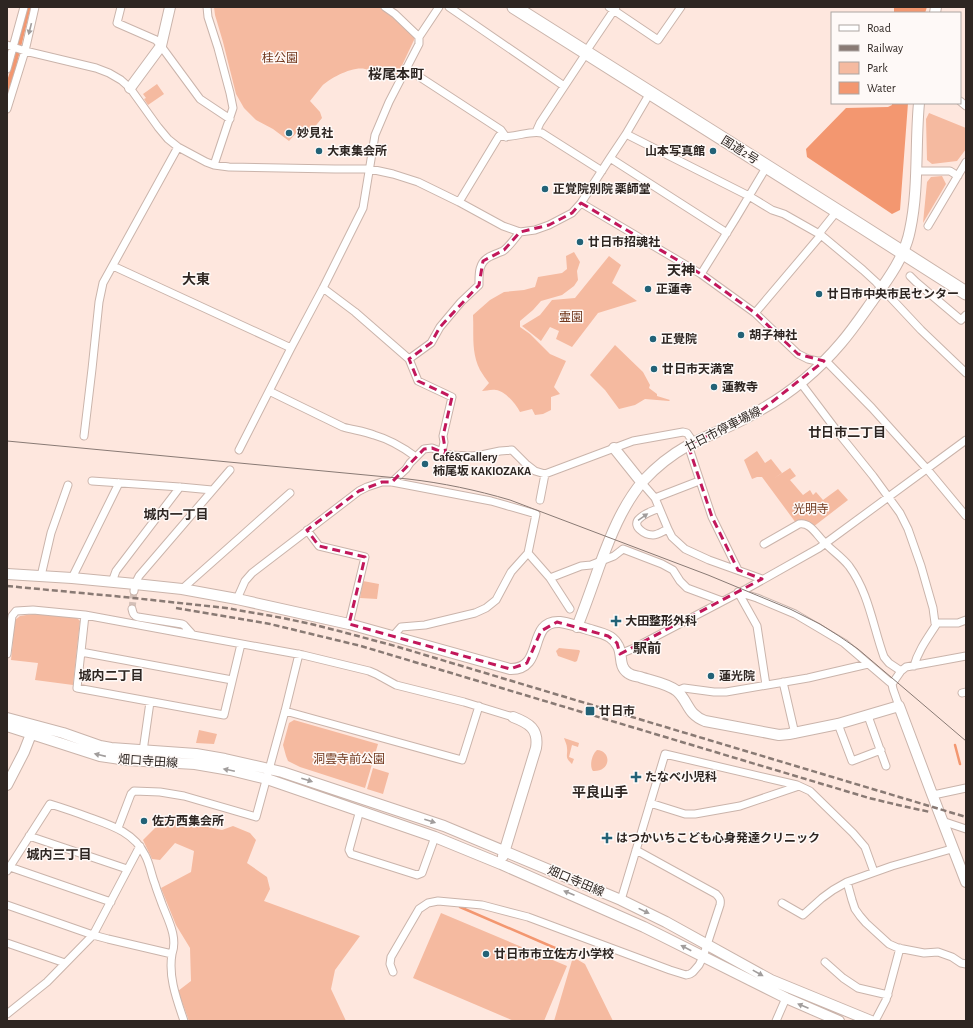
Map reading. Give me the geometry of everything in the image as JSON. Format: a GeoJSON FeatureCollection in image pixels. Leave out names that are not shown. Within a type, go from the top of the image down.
{"type":"FeatureCollection","features":[{"type":"Feature","properties":{"kind":"highway","name":"国道2号"},"geometry":{"type":"LineString","coordinates":[[514,7],[966,293]]}},
{"type":"Feature","properties":{"kind":"street"},"geometry":{"type":"LineString","coordinates":[[7,69],[10,46],[24,7]]}},
{"type":"Feature","properties":{"kind":"street"},"geometry":{"type":"LineString","coordinates":[[7,109],[25,51],[33,7]]}},
{"type":"Feature","properties":{"kind":"street"},"geometry":{"type":"LineString","coordinates":[[121,7],[117,23],[156,40],[200,98],[230,119]]}},
{"type":"Feature","properties":{"kind":"street"},"geometry":{"type":"LineString","coordinates":[[130,88],[161,46],[170,7]]}},
{"type":"Feature","properties":{"kind":"street"},"geometry":{"type":"LineString","coordinates":[[207,7],[208,17],[218,48],[233,108],[214,165]]}},
{"type":"Feature","properties":{"kind":"street"},"geometry":{"type":"LineString","coordinates":[[385,7],[418,37]]}},
{"type":"Feature","properties":{"kind":"street"},"geometry":{"type":"LineString","coordinates":[[239,450],[363,208],[375,135],[389,102],[418,44],[418,37],[439,7]]}},
{"type":"Feature","properties":{"kind":"street"},"geometry":{"type":"LineString","coordinates":[[449,7],[564,86]]}},
{"type":"Feature","properties":{"kind":"street"},"geometry":{"type":"LineString","coordinates":[[536,132],[540,123],[583,58],[613,8],[658,40],[681,7]]}},
{"type":"Feature","properties":{"kind":"street"},"geometry":{"type":"LineString","coordinates":[[10,46],[96,68],[109,73],[121,80],[130,88],[158,127],[178,148],[214,165],[229,167],[370,169],[394,174],[418,182],[460,202],[503,226],[520,232],[535,230],[549,225],[572,212],[581,203],[626,134],[650,93]]}},
{"type":"Feature","properties":{"kind":"street"},"geometry":{"type":"LineString","coordinates":[[406,68],[501,130],[506,137]]}},
{"type":"Feature","properties":{"kind":"street","name":"廿日市停車場線"},"geometry":{"type":"LineString","coordinates":[[577,626],[613,530],[634,493],[642,483],[664,461],[691,444],[734,425],[758,412],[777,400],[800,382],[825,360],[842,341],[894,269],[903,252],[910,231],[912,219],[917,171],[917,127],[919,104]]}},
{"type":"Feature","properties":{"kind":"street"},"geometry":{"type":"LineString","coordinates":[[460,202],[499,136],[506,137],[536,132],[542,133],[602,171]]}},
{"type":"Feature","properties":{"kind":"street"},"geometry":{"type":"LineString","coordinates":[[626,134],[749,196],[772,210],[784,214],[821,235],[863,270],[921,330],[966,373]]}},
{"type":"Feature","properties":{"kind":"street"},"geometry":{"type":"LineString","coordinates":[[84,436],[99,302],[103,284],[178,148]]}},
{"type":"Feature","properties":{"kind":"street"},"geometry":{"type":"LineString","coordinates":[[610,158],[727,233]]}},
{"type":"Feature","properties":{"kind":"street"},"geometry":{"type":"LineString","coordinates":[[928,226],[966,162]]}},
{"type":"Feature","properties":{"kind":"street"},"geometry":{"type":"LineString","coordinates":[[701,274],[766,166]]}},
{"type":"Feature","properties":{"kind":"street"},"geometry":{"type":"LineString","coordinates":[[917,171],[950,171],[958,176]]}},
{"type":"Feature","properties":{"kind":"street"},"geometry":{"type":"LineString","coordinates":[[581,203],[701,274],[755,313],[798,354],[816,361],[825,360],[867,402],[927,469],[966,516]]}},
{"type":"Feature","properties":{"kind":"street"},"geometry":{"type":"LineString","coordinates":[[755,313],[821,235],[821,231],[838,211]]}},
{"type":"Feature","properties":{"kind":"street"},"geometry":{"type":"LineString","coordinates":[[409,359],[431,343],[447,319],[478,285],[479,272],[483,261],[504,250],[520,232]]}},
{"type":"Feature","properties":{"kind":"street"},"geometry":{"type":"LineString","coordinates":[[113,266],[291,348]]}},
{"type":"Feature","properties":{"kind":"street"},"geometry":{"type":"LineString","coordinates":[[910,276],[961,320],[966,315]]}},
{"type":"Feature","properties":{"kind":"street"},"geometry":{"type":"LineString","coordinates":[[323,288],[355,312],[409,359],[418,381],[452,397],[443,436],[444,442],[442,452]]}},
{"type":"Feature","properties":{"kind":"street"},"geometry":{"type":"LineString","coordinates":[[800,382],[889,497],[900,513],[908,529],[921,566],[933,608],[936,625],[925,642],[914,666]]}},
{"type":"Feature","properties":{"kind":"street"},"geometry":{"type":"LineString","coordinates":[[269,391],[342,427],[374,435],[403,448],[416,457]]}},
{"type":"Feature","properties":{"kind":"street"},"geometry":{"type":"LineString","coordinates":[[392,482],[406,470],[409,464],[424,449],[432,448],[450,455],[471,456],[512,450],[535,471],[545,474],[633,441],[687,432],[700,481],[712,517],[738,570]]}},
{"type":"Feature","properties":{"kind":"street"},"geometry":{"type":"LineString","coordinates":[[620,654],[722,601],[825,544],[966,440]]}},
{"type":"Feature","properties":{"kind":"street"},"geometry":{"type":"LineString","coordinates":[[614,448],[655,498],[672,537],[685,549],[709,560],[762,579]]}},
{"type":"Feature","properties":{"kind":"street"},"geometry":{"type":"LineString","coordinates":[[134,587],[139,576],[230,470]]}},
{"type":"Feature","properties":{"kind":"street"},"geometry":{"type":"LineString","coordinates":[[540,500],[545,474]]}},
{"type":"Feature","properties":{"kind":"street"},"geometry":{"type":"LineString","coordinates":[[92,481],[180,486],[212,490]]}},
{"type":"Feature","properties":{"kind":"street"},"geometry":{"type":"LineString","coordinates":[[655,498],[700,481]]}},
{"type":"Feature","properties":{"kind":"street"},"geometry":{"type":"LineString","coordinates":[[72,578],[119,482]]}},
{"type":"Feature","properties":{"kind":"street"},"geometry":{"type":"LineString","coordinates":[[237,599],[245,581],[252,573],[359,492],[367,487],[382,482],[392,482],[491,501],[536,514],[528,553],[511,572],[496,600],[486,608],[475,613],[425,625],[401,627],[393,636]]}},
{"type":"Feature","properties":{"kind":"street"},"geometry":{"type":"LineString","coordinates":[[41,576],[51,533],[68,485]]}},
{"type":"Feature","properties":{"kind":"street"},"geometry":{"type":"LineString","coordinates":[[112,582],[116,571],[180,486]]}},
{"type":"Feature","properties":{"kind":"street"},"geometry":{"type":"LineString","coordinates":[[182,589],[290,493]]}},
{"type":"Feature","properties":{"kind":"street"},"geometry":{"type":"LineString","coordinates":[[659,508],[640,518],[637,521],[637,526],[640,530],[651,535],[668,529]]}},
{"type":"Feature","properties":{"kind":"street"},"geometry":{"type":"LineString","coordinates":[[764,544],[799,524],[803,523],[810,527],[854,573],[866,596],[884,657],[889,663],[901,671]]}},
{"type":"Feature","properties":{"kind":"street"},"geometry":{"type":"LineString","coordinates":[[307,530],[319,546],[365,557],[349,624]]}},
{"type":"Feature","properties":{"kind":"street"},"geometry":{"type":"LineString","coordinates":[[550,578],[581,566],[592,565],[614,556],[622,549],[662,564],[672,570],[687,588],[722,601]]}},
{"type":"Feature","properties":{"kind":"street"},"geometry":{"type":"LineString","coordinates":[[528,553],[550,578],[570,609]]}},
{"type":"Feature","properties":{"kind":"street"},"geometry":{"type":"LineString","coordinates":[[7,574],[112,582],[134,587],[182,589],[237,599],[349,624],[514,669],[524,666],[530,660],[534,653],[539,634],[547,626],[561,622],[605,634],[612,638],[618,646],[623,667],[627,672],[666,685],[677,691],[694,715],[699,719],[779,735],[795,734],[838,724],[900,706]]}},
{"type":"Feature","properties":{"kind":"street"},"geometry":{"type":"LineString","coordinates":[[738,592],[757,598],[795,614],[844,643],[892,684],[952,848],[963,866],[966,882]]}},
{"type":"Feature","properties":{"kind":"street"},"geometry":{"type":"LineString","coordinates":[[738,592],[756,626],[766,685]]}},
{"type":"Feature","properties":{"kind":"street"},"geometry":{"type":"LineString","coordinates":[[132,609],[133,613],[138,618],[183,624],[193,635]]}},
{"type":"Feature","properties":{"kind":"street"},"geometry":{"type":"LineString","coordinates":[[7,654],[12,616],[16,612],[33,610],[85,615],[299,654],[373,672],[400,687],[479,706],[528,723],[536,734],[536,748],[501,864]]}},
{"type":"Feature","properties":{"kind":"street"},"geometry":{"type":"LineString","coordinates":[[85,615],[77,688],[150,702],[224,715],[241,644]]}},
{"type":"Feature","properties":{"kind":"street"},"geometry":{"type":"LineString","coordinates":[[935,623],[958,623],[966,620]]}},
{"type":"Feature","properties":{"kind":"street"},"geometry":{"type":"LineString","coordinates":[[81,652],[232,680]]}},
{"type":"Feature","properties":{"kind":"street"},"geometry":{"type":"LineString","coordinates":[[118,828],[131,794],[134,792],[160,792],[184,796],[256,817],[299,654]]}},
{"type":"Feature","properties":{"kind":"street"},"geometry":{"type":"LineString","coordinates":[[892,684],[901,671],[906,667],[966,656]]}},
{"type":"Feature","properties":{"kind":"street"},"geometry":{"type":"LineString","coordinates":[[677,691],[684,688],[708,692],[720,692],[820,676],[868,664]]}},
{"type":"Feature","properties":{"kind":"street"},"geometry":{"type":"LineString","coordinates":[[783,682],[795,734]]}},
{"type":"Feature","properties":{"kind":"street"},"geometry":{"type":"LineString","coordinates":[[143,750],[150,702]]}},
{"type":"Feature","properties":{"kind":"street"},"geometry":{"type":"LineString","coordinates":[[285,711],[462,760],[479,706]]}},
{"type":"Feature","properties":{"kind":"street"},"geometry":{"type":"LineString","coordinates":[[868,716],[886,766]]}},
{"type":"Feature","properties":{"kind":"street"},"geometry":{"type":"LineString","coordinates":[[7,718],[33,730]]}},
{"type":"Feature","properties":{"kind":"street"},"geometry":{"type":"LineString","coordinates":[[838,724],[852,761],[881,750]]}},
{"type":"Feature","properties":{"kind":"street"},"geometry":{"type":"LineString","coordinates":[[7,726],[63,733],[100,746],[211,756],[268,774],[360,810],[435,837],[501,864],[644,927],[786,998],[839,1021]]}},
{"type":"Feature","properties":{"kind":"street"},"geometry":{"type":"LineString","coordinates":[[7,785],[24,752],[33,730]]}},
{"type":"Feature","properties":{"kind":"street","name":"畑口寺田線"},"geometry":{"type":"LineString","coordinates":[[33,730],[86,752],[114,758],[195,764],[268,774],[282,772],[444,826],[621,900],[666,922],[770,980],[871,1021]]}},
{"type":"Feature","properties":{"kind":"street"},"geometry":{"type":"LineString","coordinates":[[621,900],[665,754],[799,786],[810,791],[853,833],[865,847],[874,872]]}},
{"type":"Feature","properties":{"kind":"street"},"geometry":{"type":"LineString","coordinates":[[650,803],[685,814],[695,814],[740,806],[799,786]]}},
{"type":"Feature","properties":{"kind":"street"},"geometry":{"type":"LineString","coordinates":[[932,794],[966,788]]}},
{"type":"Feature","properties":{"kind":"street"},"geometry":{"type":"LineString","coordinates":[[111,902],[8,868],[50,804],[118,828],[132,838],[145,854],[174,937],[174,948],[172,954],[173,984],[177,1002],[184,1021]]}},
{"type":"Feature","properties":{"kind":"street"},"geometry":{"type":"LineString","coordinates":[[360,810],[349,850],[351,854],[417,875],[422,872],[435,837]]}},
{"type":"Feature","properties":{"kind":"street"},"geometry":{"type":"LineString","coordinates":[[942,822],[966,829]]}},
{"type":"Feature","properties":{"kind":"street"},"geometry":{"type":"LineString","coordinates":[[29,836],[127,869]]}},
{"type":"Feature","properties":{"kind":"street"},"geometry":{"type":"LineString","coordinates":[[7,1014],[47,982],[93,935],[140,846]]}},
{"type":"Feature","properties":{"kind":"street"},"geometry":{"type":"LineString","coordinates":[[782,903],[803,915],[827,894],[847,882],[898,864],[952,848]]}},
{"type":"Feature","properties":{"kind":"street"},"geometry":{"type":"LineString","coordinates":[[393,972],[390,964],[391,957],[416,914],[423,905],[438,901],[477,904],[526,916],[682,974],[686,975],[693,972],[703,957],[721,901],[716,894],[636,850]]}},
{"type":"Feature","properties":{"kind":"street"},"geometry":{"type":"LineString","coordinates":[[847,882],[855,909],[866,923],[889,944],[900,948],[926,953],[938,952],[966,964]]}},
{"type":"Feature","properties":{"kind":"street"},"geometry":{"type":"LineString","coordinates":[[7,905],[93,935],[172,954]]}},
{"type":"Feature","properties":{"kind":"street"},"geometry":{"type":"LineString","coordinates":[[7,943],[65,963]]}},
{"type":"Feature","properties":{"kind":"street"},"geometry":{"type":"LineString","coordinates":[[875,1021],[885,1004],[900,948]]}},
{"type":"Feature","properties":{"kind":"street"},"geometry":{"type":"LineString","coordinates":[[825,962],[843,978],[858,988],[888,995]]}},
{"type":"Feature","properties":{"kind":"street"},"geometry":{"type":"LineString","coordinates":[[776,1021],[786,998]]}},
{"type":"Feature","properties":{"kind":"highlighted area"},"geometry":{"type":"Polygon","coordinates":[[[581,203],[701,274],[755,313],[798,354],[824,361],[763,409],[688,445],[712,517],[738,570],[762,579],[620,654],[617,643],[608,636],[557,622],[541,631],[527,663],[510,669],[349,624],[365,557],[319,546],[307,530],[359,491],[382,482],[392,482],[424,449],[432,448],[446,454],[443,436],[452,397],[418,381],[409,359],[431,343],[440,327],[479,285],[483,261],[504,250],[520,232],[549,225],[572,213],[581,203]]]}},
{"type":"Feature","properties":{"kind":"green space","name":"桂公園"},"geometry":{"type":"Polygon","coordinates":[[[214,7],[381,7],[394,15],[414,37],[414,40],[397,76],[385,77],[366,69],[354,69],[336,76],[322,86],[310,101],[320,112],[322,118],[313,128],[299,130],[289,141],[273,129],[256,120],[244,108],[236,94],[214,7]]]}},
{"type":"Feature","properties":{"kind":"green space"},"geometry":{"type":"Polygon","coordinates":[[[157,84],[164,94],[148,105],[143,94],[157,84]]]}},
{"type":"Feature","properties":{"kind":"green space"},"geometry":{"type":"Polygon","coordinates":[[[929,113],[966,128],[966,149],[957,161],[932,164],[927,160],[926,119],[929,113]]]}},
{"type":"Feature","properties":{"kind":"green space"},"geometry":{"type":"Polygon","coordinates":[[[942,176],[946,184],[923,223],[927,182],[931,177],[942,176]]]}},
{"type":"Feature","properties":{"kind":"green space"},"geometry":{"type":"Polygon","coordinates":[[[574,252],[580,262],[577,271],[578,280],[574,286],[562,295],[541,301],[520,321],[520,327],[530,334],[550,354],[566,361],[554,387],[560,394],[551,397],[551,410],[543,414],[535,415],[532,409],[520,412],[516,405],[503,393],[494,390],[482,391],[489,383],[480,370],[475,357],[473,315],[490,300],[504,292],[524,290],[535,287],[538,277],[562,273],[567,269],[566,256],[574,252]]]}},
{"type":"Feature","properties":{"kind":"green space","name":"霊園"},"geometry":{"type":"Polygon","coordinates":[[[609,256],[621,265],[612,283],[637,301],[598,313],[572,347],[556,339],[559,331],[550,327],[541,341],[522,326],[540,315],[552,300],[575,298],[609,256]]]}},
{"type":"Feature","properties":{"kind":"green space"},"geometry":{"type":"Polygon","coordinates":[[[615,345],[643,372],[650,385],[649,388],[657,394],[657,396],[670,400],[669,401],[645,399],[635,405],[619,409],[605,390],[590,375],[615,345]]]}},
{"type":"Feature","properties":{"kind":"green space","name":"光明寺"},"geometry":{"type":"Polygon","coordinates":[[[757,451],[765,463],[771,459],[782,473],[773,479],[790,468],[796,476],[790,480],[803,495],[810,490],[813,495],[816,492],[823,500],[838,489],[848,500],[813,527],[796,523],[762,477],[752,479],[744,460],[757,451]]]}},
{"type":"Feature","properties":{"kind":"green space"},"geometry":{"type":"Polygon","coordinates":[[[363,581],[379,584],[377,599],[360,598],[363,581]]]}},
{"type":"Feature","properties":{"kind":"green space"},"geometry":{"type":"Polygon","coordinates":[[[33,614],[76,617],[80,621],[73,685],[35,680],[38,663],[11,660],[15,620],[20,616],[33,614]]]}},
{"type":"Feature","properties":{"kind":"green space"},"geometry":{"type":"Polygon","coordinates":[[[559,648],[579,650],[577,661],[575,662],[558,656],[556,651],[559,648]]]}},
{"type":"Feature","properties":{"kind":"green space","name":"洞雲寺前公園"},"geometry":{"type":"Polygon","coordinates":[[[294,720],[378,744],[365,788],[300,767],[288,761],[283,745],[289,723],[294,720]]]}},
{"type":"Feature","properties":{"kind":"green space"},"geometry":{"type":"Polygon","coordinates":[[[199,730],[217,734],[214,744],[196,743],[199,730]]]}},
{"type":"Feature","properties":{"kind":"green space"},"geometry":{"type":"Polygon","coordinates":[[[564,738],[579,743],[578,747],[572,745],[569,757],[574,759],[572,764],[567,758],[567,747],[564,738]]]}},
{"type":"Feature","properties":{"kind":"green space"},"geometry":{"type":"Polygon","coordinates":[[[597,750],[602,751],[605,754],[607,761],[603,768],[593,771],[591,766],[592,760],[597,750]]]}},
{"type":"Feature","properties":{"kind":"green space"},"geometry":{"type":"Polygon","coordinates":[[[373,768],[389,773],[383,794],[367,789],[373,768]]]}},
{"type":"Feature","properties":{"kind":"green space"},"geometry":{"type":"Polygon","coordinates":[[[167,818],[222,830],[233,826],[250,833],[256,840],[247,863],[267,877],[270,889],[264,901],[360,936],[335,970],[331,989],[346,1021],[189,1021],[178,991],[191,981],[190,948],[176,925],[161,888],[191,872],[194,851],[175,843],[160,860],[152,859],[143,840],[167,818]]]}},
{"type":"Feature","properties":{"kind":"green space"},"geometry":{"type":"Polygon","coordinates":[[[441,913],[567,966],[544,1021],[514,1021],[413,978],[441,913]]]}},
{"type":"Feature","properties":{"kind":"green space"},"geometry":{"type":"Polygon","coordinates":[[[573,957],[585,964],[613,1021],[554,1021],[573,957]]]}},
{"type":"Feature","properties":{"kind":"water"},"geometry":{"type":"Polygon","coordinates":[[[26,7],[31,7],[7,96],[7,81],[14,59],[26,7]]]}},
{"type":"Feature","properties":{"kind":"water"},"geometry":{"type":"Polygon","coordinates":[[[894,7],[927,7],[925,12],[894,12],[894,7]]]}},
{"type":"Feature","properties":{"kind":"water"},"geometry":{"type":"Polygon","coordinates":[[[908,104],[900,210],[892,214],[807,157],[806,149],[846,108],[888,107],[892,105],[908,104]]]}},
{"type":"Feature","properties":{"kind":"waterway"},"geometry":{"type":"LineString","coordinates":[[955,745],[960,764]]}},
{"type":"Feature","properties":{"kind":"waterway"},"geometry":{"type":"LineString","coordinates":[[460,907],[569,954]]}},
{"type":"Feature","properties":{"kind":"tunnel"},"geometry":{"type":"LineString","coordinates":[[132,609],[134,591]]}},
{"type":"Feature","properties":{"kind":"tram line"},"geometry":{"type":"LineString","coordinates":[[7,441],[408,479],[459,487],[510,500],[708,575],[790,609],[820,624],[858,649],[966,741]]}},
{"type":"Feature","properties":{"kind":"railway"},"geometry":{"type":"LineString","coordinates":[[7,586],[226,608],[311,624],[395,646],[966,817]]}},
{"type":"Feature","properties":{"kind":"railway"},"geometry":{"type":"LineString","coordinates":[[176,608],[270,624],[361,646],[869,798],[930,812]]}},
{"type":"Feature","properties":{"kind":"place","name":"妙見社"},"geometry":{"type":"Point","coordinates":[289,133]}},
{"type":"Feature","properties":{"kind":"place","name":"大東集会所"},"geometry":{"type":"Point","coordinates":[319,151]}},
{"type":"Feature","properties":{"kind":"place","name":"山本写真館"},"geometry":{"type":"Point","coordinates":[713,151]}},
{"type":"Feature","properties":{"kind":"place","name":"正覚院別院 薬師堂"},"geometry":{"type":"Point","coordinates":[545,189]}},
{"type":"Feature","properties":{"kind":"place","name":"廿日市招魂社"},"geometry":{"type":"Point","coordinates":[580,242]}},
{"type":"Feature","properties":{"kind":"place","name":"正蓮寺"},"geometry":{"type":"Point","coordinates":[648,289]}},
{"type":"Feature","properties":{"kind":"place","name":"廿日市中央市民センター"},"geometry":{"type":"Point","coordinates":[819,294]}},
{"type":"Feature","properties":{"kind":"place","name":"胡子神社"},"geometry":{"type":"Point","coordinates":[741,335]}},
{"type":"Feature","properties":{"kind":"place","name":"正覺院"},"geometry":{"type":"Point","coordinates":[653,339]}},
{"type":"Feature","properties":{"kind":"place","name":"廿日市天満宮"},"geometry":{"type":"Point","coordinates":[654,369]}},
{"type":"Feature","properties":{"kind":"place","name":"蓮教寺"},"geometry":{"type":"Point","coordinates":[714,387]}},
{"type":"Feature","properties":{"kind":"place","name":"Café&Gallery 柿尾坂 KAKIOZAKA"},"geometry":{"type":"Point","coordinates":[425,464]}},
{"type":"Feature","properties":{"kind":"place","name":"大田整形外科"},"geometry":{"type":"Point","coordinates":[616,621]}},
{"type":"Feature","properties":{"kind":"place","name":"蓮光院"},"geometry":{"type":"Point","coordinates":[711,676]}},
{"type":"Feature","properties":{"kind":"place","name":"廿日市"},"geometry":{"type":"Point","coordinates":[590,711]}},
{"type":"Feature","properties":{"kind":"place","name":"たなべ小児科"},"geometry":{"type":"Point","coordinates":[636,777]}},
{"type":"Feature","properties":{"kind":"place","name":"佐方西集会所"},"geometry":{"type":"Point","coordinates":[144,821]}},
{"type":"Feature","properties":{"kind":"place","name":"はつかいちこども心身発達クリニック"},"geometry":{"type":"Point","coordinates":[607,838]}},
{"type":"Feature","properties":{"kind":"place","name":"廿日市市立佐方小学校"},"geometry":{"type":"Point","coordinates":[486,954]}},
{"type":"Feature","properties":{"kind":"district","name":"桜尾本町"},"geometry":{"type":"Point","coordinates":[396,74]}},
{"type":"Feature","properties":{"kind":"district","name":"天神"},"geometry":{"type":"Point","coordinates":[681,270]}},
{"type":"Feature","properties":{"kind":"district","name":"大東"},"geometry":{"type":"Point","coordinates":[196,279]}},
{"type":"Feature","properties":{"kind":"district","name":"廿日市二丁目"},"geometry":{"type":"Point","coordinates":[847,432]}},
{"type":"Feature","properties":{"kind":"district","name":"城内一丁目"},"geometry":{"type":"Point","coordinates":[176,514]}},
{"type":"Feature","properties":{"kind":"district","name":"駅前"},"geometry":{"type":"Point","coordinates":[647,648]}},
{"type":"Feature","properties":{"kind":"district","name":"城内二丁目"},"geometry":{"type":"Point","coordinates":[111,675]}},
{"type":"Feature","properties":{"kind":"district","name":"平良山手"},"geometry":{"type":"Point","coordinates":[600,792]}},
{"type":"Feature","properties":{"kind":"district","name":"城内三丁目"},"geometry":{"type":"Point","coordinates":[59,854]}}]}
